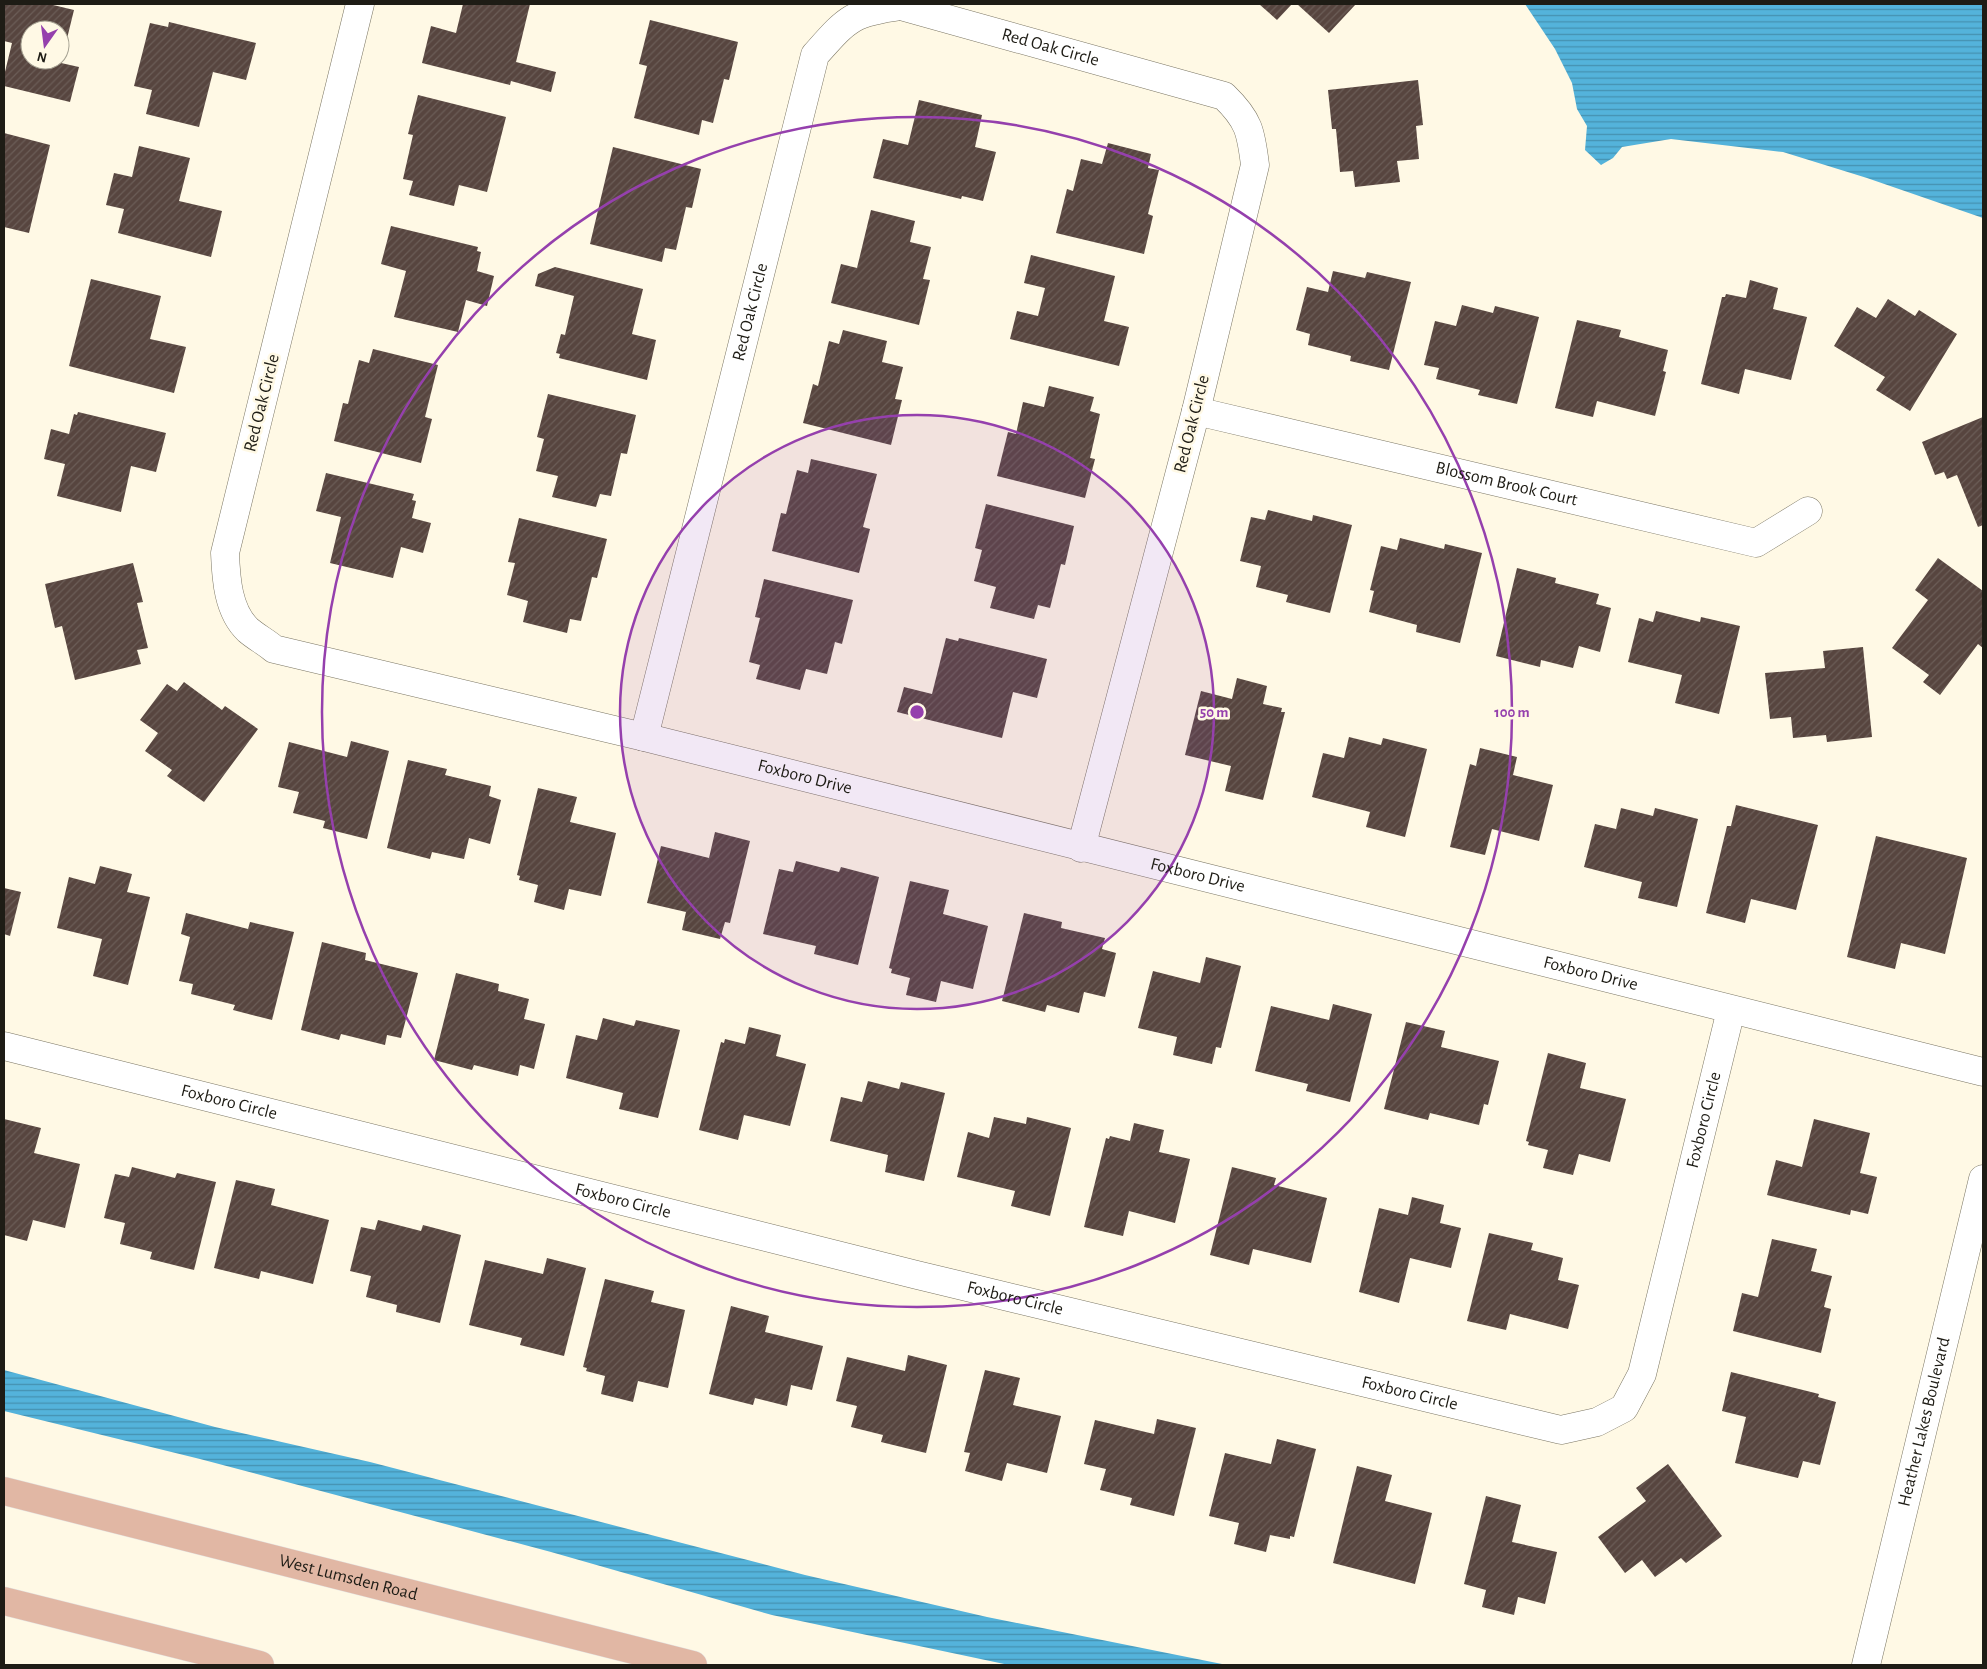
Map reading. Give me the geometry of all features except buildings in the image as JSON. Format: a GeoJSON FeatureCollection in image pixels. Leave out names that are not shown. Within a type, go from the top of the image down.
{"type":"FeatureCollection","features":[{"type":"Feature","properties":{"kind":"main road","name":"West Lumsden Road"},"geometry":{"type":"LineString","coordinates":[[4,1491],[694,1665]]}},
{"type":"Feature","properties":{"kind":"main road"},"geometry":{"type":"LineString","coordinates":[[4,1601],[260,1665]]}},
{"type":"Feature","properties":{"kind":"street","name":"Red Oak Circle"},"geometry":{"type":"LineString","coordinates":[[360,4],[225,553],[226,573],[231,602],[247,629],[274,648],[413,680]]}},
{"type":"Feature","properties":{"kind":"street","name":"Red Oak Circle"},"geometry":{"type":"LineString","coordinates":[[644,737],[815,55],[846,21],[868,10],[901,6],[1224,96],[1239,110],[1251,133],[1255,165],[1196,411],[1081,848]]}},
{"type":"Feature","properties":{"kind":"street","name":"Blossom Brook Court"},"geometry":{"type":"LineString","coordinates":[[1196,411],[1756,543],[1808,511]]}},
{"type":"Feature","properties":{"kind":"street","name":"Foxboro Drive"},"geometry":{"type":"LineString","coordinates":[[413,680],[1983,1072]]}},
{"type":"Feature","properties":{"kind":"street","name":"Foxboro Circle"},"geometry":{"type":"LineString","coordinates":[[4,1046],[926,1278],[1561,1430],[1597,1422],[1624,1408],[1642,1374],[1731,1010]]}},
{"type":"Feature","properties":{"kind":"street","name":"Heather Lakes Boulevard"},"geometry":{"type":"LineString","coordinates":[[1866,1665],[1983,1179]]}},
{"type":"Feature","properties":{"kind":"water"},"geometry":{"type":"Polygon","coordinates":[[[1525,4],[1983,4],[1983,218],[1867,178],[1783,152],[1671,139],[1622,147],[1613,158],[1601,165],[1585,150],[1587,126],[1577,109],[1572,83],[1555,49],[1525,4]]]}},
{"type":"Feature","properties":{"kind":"water"},"geometry":{"type":"Polygon","coordinates":[[[4,1370],[215,1427],[370,1462],[805,1575],[987,1617],[1227,1665],[1009,1665],[772,1615],[551,1552],[200,1459],[4,1411],[4,1370]]]}}]}
